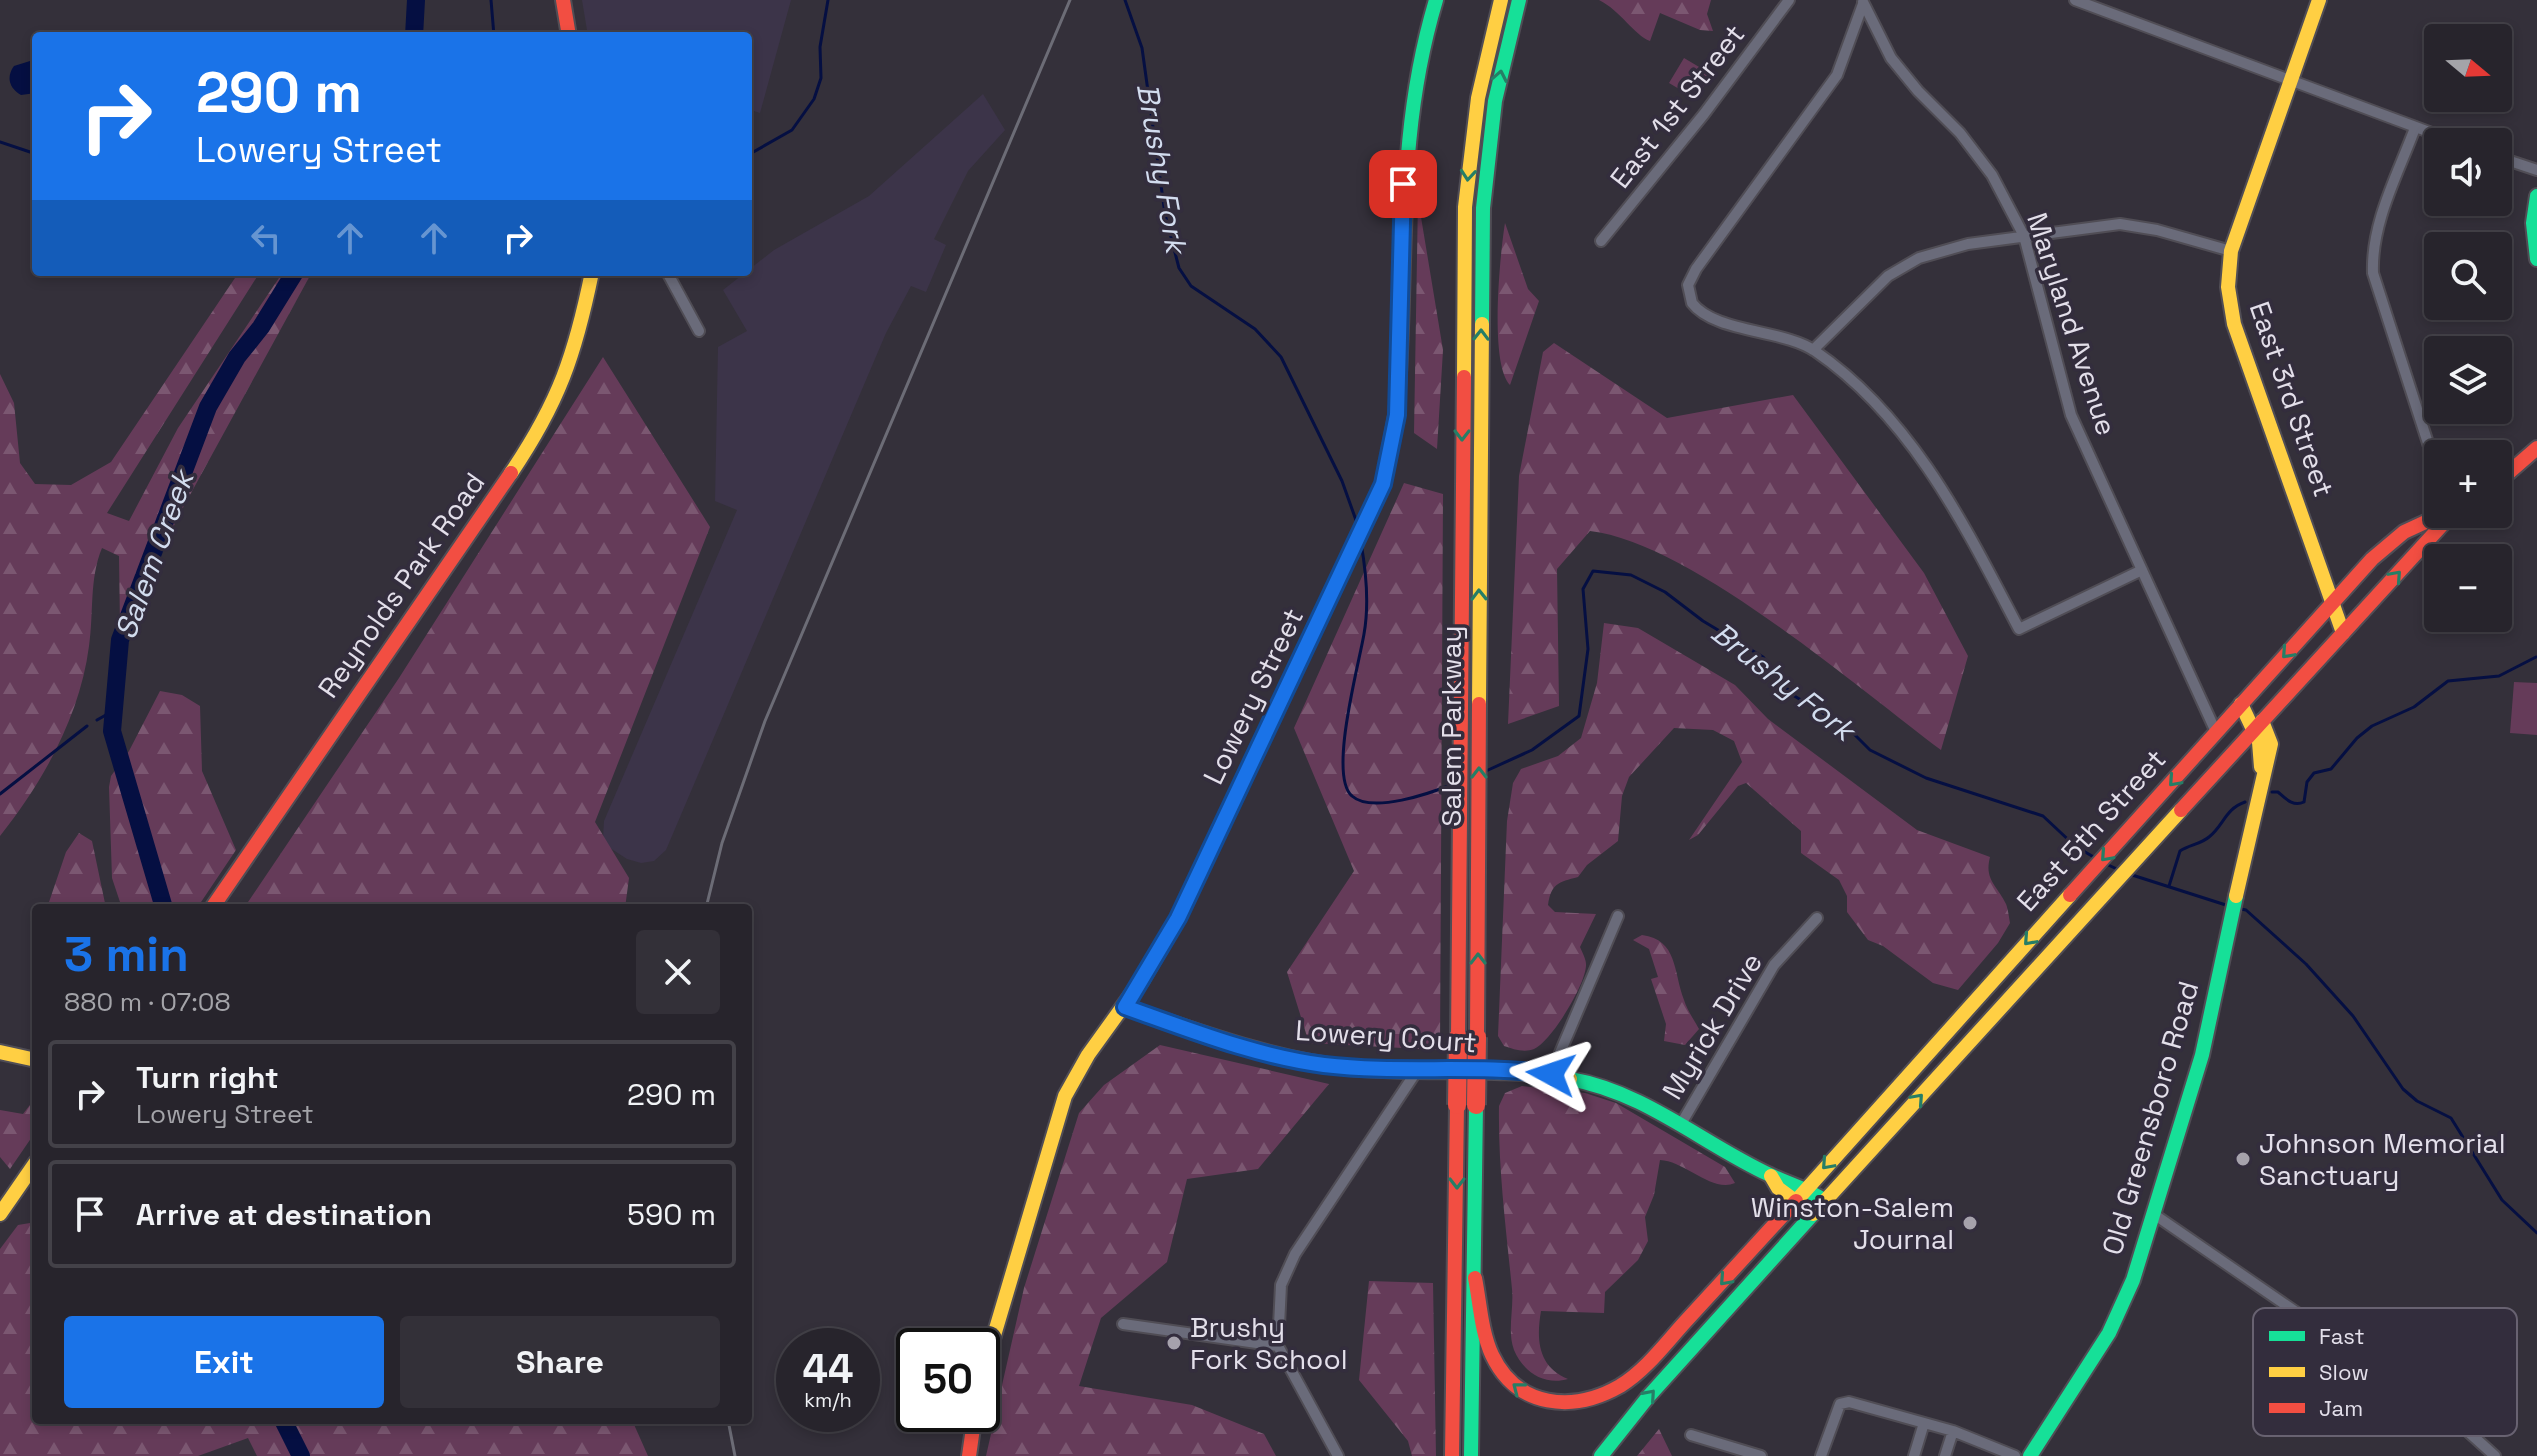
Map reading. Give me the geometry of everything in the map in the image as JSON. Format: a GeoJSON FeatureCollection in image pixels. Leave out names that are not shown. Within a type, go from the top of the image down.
{"type":"FeatureCollection","features":[{"type":"Feature","properties":{"kind":"main road"},"geometry":{"type":"LineString","coordinates":[[563,0],[568,32]]}},
{"type":"Feature","properties":{"kind":"main road","name":"Lowery Street"},"geometry":{"type":"LineString","coordinates":[[996,1328],[1059,1110],[1080,1068],[1125,1007],[1178,918],[1375,504],[1389,464],[1397,415],[1403,165],[1408,109],[1436,0]]}},
{"type":"Feature","properties":{"kind":"main road","name":"Salem Parkway"},"geometry":{"type":"LineString","coordinates":[[1452,1456],[1467,1105],[1459,845],[1465,207],[1478,98],[1501,0]]}},
{"type":"Feature","properties":{"kind":"main road","name":"Salem Parkway"},"geometry":{"type":"LineString","coordinates":[[1467,1037],[1478,839],[1483,208],[1495,101],[1519,0]]}},
{"type":"Feature","properties":{"kind":"main road","name":"East 3rd Street"},"geometry":{"type":"LineString","coordinates":[[2319,0],[2231,251],[2228,287],[2234,324],[2343,633]]}},
{"type":"Feature","properties":{"kind":"main road"},"geometry":{"type":"LineString","coordinates":[[2537,196],[2533,223],[2537,259]]}},
{"type":"Feature","properties":{"kind":"main road","name":"Reynolds Park Road"},"geometry":{"type":"LineString","coordinates":[[215,904],[537,435],[554,405],[576,349],[591,276]]}},
{"type":"Feature","properties":{"kind":"main road"},"geometry":{"type":"LineString","coordinates":[[2512,470],[2537,448]]}},
{"type":"Feature","properties":{"kind":"main road","name":"East 5th Street"},"geometry":{"type":"LineString","coordinates":[[1475,1278],[1489,1347],[1510,1383],[1528,1396],[1549,1404],[1584,1403],[1617,1390],[1639,1372],[1801,1194],[2333,603],[2393,540],[2424,522]]}},
{"type":"Feature","properties":{"kind":"main road","name":"East 5th Street"},"geometry":{"type":"LineString","coordinates":[[1601,1456],[1648,1397],[2439,528]]}},
{"type":"Feature","properties":{"kind":"main road","name":"Old Greensboro Road"},"geometry":{"type":"LineString","coordinates":[[2030,1456],[2109,1333],[2133,1280],[2202,1055],[2262,771],[2271,744],[2241,704]]}},
{"type":"Feature","properties":{"kind":"main road","name":"Lowery Court"},"geometry":{"type":"LineString","coordinates":[[1125,1007],[1277,1056],[1353,1068],[1551,1074],[1626,1095],[1771,1176],[1778,1188],[1801,1194],[1819,1208]]}},
{"type":"Feature","properties":{"kind":"main road"},"geometry":{"type":"LineString","coordinates":[[0,1052],[32,1059]]}},
{"type":"Feature","properties":{"kind":"main road","name":"Salem Parkway"},"geometry":{"type":"LineString","coordinates":[[1467,1105],[1475,1278],[1471,1456]]}},
{"type":"Feature","properties":{"kind":"main road"},"geometry":{"type":"LineString","coordinates":[[0,1214],[32,1168]]}},
{"type":"Feature","properties":{"kind":"main road"},"geometry":{"type":"LineString","coordinates":[[969,1456],[972,1432]]}},
{"type":"Feature","properties":{"kind":"street","name":"East 1st Street"},"geometry":{"type":"LineString","coordinates":[[1601,241],[1704,114],[1789,0]]}},
{"type":"Feature","properties":{"kind":"street"},"geometry":{"type":"LineString","coordinates":[[2075,0],[2424,131]]}},
{"type":"Feature","properties":{"kind":"street"},"geometry":{"type":"LineString","coordinates":[[1863,2],[1837,75],[1714,242],[1688,285],[1692,303],[1711,318],[1813,350],[1860,390],[1927,465],[1958,511],[2019,629],[2142,570]]}},
{"type":"Feature","properties":{"kind":"street","name":"Maryland Avenue"},"geometry":{"type":"LineString","coordinates":[[1863,2],[1891,58],[1918,91],[1960,133],[1992,175],[2024,236],[2065,401],[2216,732]]}},
{"type":"Feature","properties":{"kind":"street"},"geometry":{"type":"LineString","coordinates":[[2415,128],[2380,223],[2373,273],[2427,440]]}},
{"type":"Feature","properties":{"kind":"street"},"geometry":{"type":"LineString","coordinates":[[2512,162],[2537,170]]}},
{"type":"Feature","properties":{"kind":"street"},"geometry":{"type":"LineString","coordinates":[[1813,350],[1874,288],[1903,266],[1941,250],[2120,224],[2157,230],[2231,251]]}},
{"type":"Feature","properties":{"kind":"street"},"geometry":{"type":"LineString","coordinates":[[669,276],[699,331]]}},
{"type":"Feature","properties":{"kind":"street"},"geometry":{"type":"LineString","coordinates":[[1551,1074],[1618,916]]}},
{"type":"Feature","properties":{"kind":"street","name":"Myrick Drive"},"geometry":{"type":"LineString","coordinates":[[1681,1124],[1774,965],[1817,918]]}},
{"type":"Feature","properties":{"kind":"street"},"geometry":{"type":"LineString","coordinates":[[1338,1456],[1278,1346],[1281,1285],[1295,1254],[1418,1069]]}},
{"type":"Feature","properties":{"kind":"street"},"geometry":{"type":"LineString","coordinates":[[2155,1215],[2290,1308]]}},
{"type":"Feature","properties":{"kind":"street"},"geometry":{"type":"LineString","coordinates":[[1123,1324],[1278,1346]]}},
{"type":"Feature","properties":{"kind":"street"},"geometry":{"type":"LineString","coordinates":[[1821,1456],[1840,1404],[1849,1402],[1953,1431],[2015,1456]]}},
{"type":"Feature","properties":{"kind":"street"},"geometry":{"type":"LineString","coordinates":[[1914,1456],[1924,1423]]}},
{"type":"Feature","properties":{"kind":"street"},"geometry":{"type":"LineString","coordinates":[[1945,1456],[1953,1431]]}},
{"type":"Feature","properties":{"kind":"street"},"geometry":{"type":"LineString","coordinates":[[1691,1435],[1761,1456]]}},
{"type":"Feature","properties":{"kind":"street"},"geometry":{"type":"LineString","coordinates":[[2473,1436],[2495,1456]]}},
{"type":"Feature","properties":{"kind":"shaded area"},"geometry":{"type":"Polygon","coordinates":[[[582,0],[791,0],[760,113],[752,110],[752,32],[587,32],[582,0]]]}},
{"type":"Feature","properties":{"kind":"shaded area"},"geometry":{"type":"Polygon","coordinates":[[[32,62],[32,94],[21,95],[11,86],[10,74],[14,66],[32,62]]]}},
{"type":"Feature","properties":{"kind":"shaded area"},"geometry":{"type":"Polygon","coordinates":[[[983,94],[1005,130],[968,171],[934,239],[946,245],[926,292],[911,286],[886,333],[666,850],[654,861],[641,863],[627,859],[607,846],[603,838],[604,821],[737,510],[715,501],[718,347],[747,331],[723,290],[741,276],[752,276],[752,267],[774,250],[869,196],[983,94]]]}},
{"type":"Feature","properties":{"kind":"green space"},"geometry":{"type":"Polygon","coordinates":[[[1599,0],[1711,0],[1707,14],[1713,31],[1700,30],[1660,13],[1650,41],[1599,0]]]}},
{"type":"Feature","properties":{"kind":"green space"},"geometry":{"type":"Polygon","coordinates":[[[1684,58],[1711,74],[1696,99],[1669,83],[1684,58]]]}},
{"type":"Feature","properties":{"kind":"green space"},"geometry":{"type":"Polygon","coordinates":[[[1418,199],[1443,350],[1437,449],[1414,433],[1418,199]]]}},
{"type":"Feature","properties":{"kind":"green space"},"geometry":{"type":"Polygon","coordinates":[[[1505,223],[1528,289],[1539,301],[1510,385],[1504,373],[1498,333],[1505,223]]]}},
{"type":"Feature","properties":{"kind":"green space"},"geometry":{"type":"Polygon","coordinates":[[[236,276],[257,276],[107,513],[129,521],[178,428],[280,276],[310,276],[179,515],[138,602],[120,627],[119,556],[102,548],[93,584],[89,646],[77,698],[45,771],[0,836],[0,374],[14,403],[20,463],[35,484],[71,485],[111,462],[236,276]]]}},
{"type":"Feature","properties":{"kind":"green space"},"geometry":{"type":"Polygon","coordinates":[[[1554,343],[1667,418],[1793,395],[1924,573],[1968,656],[1941,750],[1820,656],[1723,589],[1675,561],[1630,541],[1590,531],[1557,569],[1559,706],[1508,724],[1519,476],[1543,352],[1554,343]]]}},
{"type":"Feature","properties":{"kind":"green space"},"geometry":{"type":"Polygon","coordinates":[[[603,357],[710,527],[595,822],[629,878],[626,904],[247,904],[399,678],[603,357]]]}},
{"type":"Feature","properties":{"kind":"green space"},"geometry":{"type":"Polygon","coordinates":[[[1404,483],[1443,494],[1440,1050],[1309,1043],[1287,972],[1354,871],[1294,728],[1404,483]]]}},
{"type":"Feature","properties":{"kind":"green space"},"geometry":{"type":"Polygon","coordinates":[[[1604,623],[1638,628],[1735,685],[1768,719],[1917,830],[1990,857],[1990,877],[2006,904],[2010,923],[1998,943],[1958,990],[1933,983],[1883,946],[1868,940],[1847,912],[1847,896],[1839,880],[1801,853],[1801,831],[1746,783],[1738,786],[1698,835],[1689,840],[1742,762],[1734,741],[1713,730],[1674,728],[1629,777],[1622,796],[1618,841],[1587,865],[1578,877],[1561,883],[1551,892],[1548,905],[1555,912],[1596,914],[1580,947],[1586,964],[1581,984],[1558,1024],[1541,1044],[1526,1051],[1504,1046],[1498,1036],[1507,821],[1513,783],[1521,769],[1558,756],[1581,738],[1597,683],[1604,623]]]}},
{"type":"Feature","properties":{"kind":"green space"},"geometry":{"type":"Polygon","coordinates":[[[2514,682],[2537,683],[2537,735],[2510,733],[2514,682]]]}},
{"type":"Feature","properties":{"kind":"green space"},"geometry":{"type":"Polygon","coordinates":[[[160,691],[182,695],[200,706],[202,771],[236,850],[200,904],[121,904],[112,878],[109,787],[111,776],[129,751],[160,691]]]}},
{"type":"Feature","properties":{"kind":"green space"},"geometry":{"type":"Polygon","coordinates":[[[79,833],[92,841],[105,904],[48,904],[66,852],[79,833]]]}},
{"type":"Feature","properties":{"kind":"green space"},"geometry":{"type":"Polygon","coordinates":[[[1642,935],[1662,943],[1672,958],[1685,1004],[1699,1029],[1685,1045],[1664,1041],[1666,1024],[1651,979],[1658,977],[1649,949],[1633,940],[1642,935]]]}},
{"type":"Feature","properties":{"kind":"green space"},"geometry":{"type":"Polygon","coordinates":[[[1160,1045],[1329,1084],[1258,1169],[1187,1179],[1167,1262],[1101,1318],[1079,1386],[1192,1405],[1264,1434],[1276,1456],[986,1456],[991,1432],[1000,1432],[1000,1394],[1024,1288],[1079,1113],[1104,1085],[1160,1045]]]}},
{"type":"Feature","properties":{"kind":"green space"},"geometry":{"type":"Polygon","coordinates":[[[1522,1086],[1585,1093],[1616,1103],[1725,1167],[1735,1183],[1717,1184],[1679,1165],[1660,1160],[1654,1195],[1645,1217],[1648,1241],[1638,1260],[1605,1292],[1604,1313],[1541,1311],[1541,1351],[1550,1367],[1568,1379],[1559,1381],[1543,1379],[1529,1371],[1514,1350],[1511,1335],[1512,1289],[1501,1175],[1499,1106],[1505,1093],[1522,1086]]]}},
{"type":"Feature","properties":{"kind":"green space"},"geometry":{"type":"Polygon","coordinates":[[[32,1102],[32,1137],[10,1169],[0,1157],[0,1110],[23,1114],[32,1102]]]}},
{"type":"Feature","properties":{"kind":"green space"},"geometry":{"type":"Polygon","coordinates":[[[32,1223],[32,1424],[634,1424],[648,1456],[257,1456],[248,1438],[198,1456],[0,1456],[0,1249],[18,1225],[32,1223]]]}},
{"type":"Feature","properties":{"kind":"green space"},"geometry":{"type":"Polygon","coordinates":[[[1369,1281],[1433,1283],[1436,1456],[1412,1456],[1408,1441],[1359,1380],[1369,1281]]]}},
{"type":"Feature","properties":{"kind":"green space"},"geometry":{"type":"Polygon","coordinates":[[[1659,1429],[1672,1456],[1637,1456],[1659,1429]]]}},
{"type":"Feature","properties":{"kind":"waterway","name":"Salem Creek"},"geometry":{"type":"LineString","coordinates":[[414,32],[416,0]]}},
{"type":"Feature","properties":{"kind":"waterway","name":"Brushy Fork"},"geometry":{"type":"LineString","coordinates":[[491,0],[494,32]]}},
{"type":"Feature","properties":{"kind":"waterway","name":"Brushy Fork"},"geometry":{"type":"LineString","coordinates":[[752,153],[792,130],[814,99],[821,78],[820,47],[828,0]]}},
{"type":"Feature","properties":{"kind":"waterway","name":"Brushy Fork"},"geometry":{"type":"LineString","coordinates":[[1125,0],[1142,48],[1165,214],[1179,268],[1191,286],[1255,329],[1281,357],[1342,481],[1357,523]]}},
{"type":"Feature","properties":{"kind":"waterway"},"geometry":{"type":"LineString","coordinates":[[0,142],[32,153]]}},
{"type":"Feature","properties":{"kind":"waterway","name":"Salem Creek"},"geometry":{"type":"LineString","coordinates":[[163,904],[112,731],[120,640],[208,407],[237,357],[261,327],[293,276]]}},
{"type":"Feature","properties":{"kind":"waterway","name":"Brushy Fork"},"geometry":{"type":"LineString","coordinates":[[1361,543],[1366,612],[1347,719],[1343,766],[1345,785],[1352,796],[1373,803],[1402,800],[1453,784]]}},
{"type":"Feature","properties":{"kind":"waterway","name":"Brushy Fork"},"geometry":{"type":"LineString","coordinates":[[1486,771],[1532,750],[1579,716],[1588,649],[1583,589],[1593,571],[1631,575],[1665,592],[1703,621],[1763,657],[1791,694],[1848,728],[1870,750],[1926,778],[2043,816],[2075,846],[2097,859]]}},
{"type":"Feature","properties":{"kind":"waterway"},"geometry":{"type":"LineString","coordinates":[[2272,792],[2278,792],[2293,803],[2304,802],[2307,782],[2314,773],[2331,769],[2357,738],[2372,726],[2414,707],[2448,681],[2499,676],[2536,657]]}},
{"type":"Feature","properties":{"kind":"waterway"},"geometry":{"type":"LineString","coordinates":[[97,720],[113,711]]}},
{"type":"Feature","properties":{"kind":"waterway"},"geometry":{"type":"LineString","coordinates":[[0,794],[87,726]]}},
{"type":"Feature","properties":{"kind":"waterway"},"geometry":{"type":"LineString","coordinates":[[2169,886],[2180,851],[2209,837],[2233,809],[2245,802]]}},
{"type":"Feature","properties":{"kind":"waterway","name":"Brushy Fork"},"geometry":{"type":"LineString","coordinates":[[2104,863],[2119,870]]}},
{"type":"Feature","properties":{"kind":"waterway","name":"Brushy Fork"},"geometry":{"type":"LineString","coordinates":[[2129,874],[2229,906]]}},
{"type":"Feature","properties":{"kind":"waterway","name":"Brushy Fork"},"geometry":{"type":"LineString","coordinates":[[2236,908],[2246,910],[2306,964],[2353,1016],[2403,1089],[2417,1101],[2451,1118],[2502,1200],[2537,1233]]}},
{"type":"Feature","properties":{"kind":"waterway","name":"Salem Creek"},"geometry":{"type":"LineString","coordinates":[[285,1424],[301,1456]]}},
{"type":"Feature","properties":{"kind":"railway"},"geometry":{"type":"LineString","coordinates":[[707,904],[722,843],[765,721],[1070,0]]}},
{"type":"Feature","properties":{"kind":"railway"},"geometry":{"type":"LineString","coordinates":[[729,1424],[735,1456]]}},
{"type":"Feature","properties":{"kind":"traffic: fast"},"geometry":{"type":"LineString","coordinates":[[1396,416],[1408,156],[1422,53],[1436,0]]}},
{"type":"Feature","properties":{"kind":"traffic: fast"},"geometry":{"type":"LineString","coordinates":[[1482,324],[1483,208],[1495,101],[1519,0]]}},
{"type":"Feature","properties":{"kind":"traffic: fast"},"geometry":{"type":"LineString","coordinates":[[2537,196],[2533,223],[2537,259]]}},
{"type":"Feature","properties":{"kind":"traffic: fast"},"geometry":{"type":"LineString","coordinates":[[2030,1456],[2109,1333],[2133,1280],[2202,1055],[2236,896]]}},
{"type":"Feature","properties":{"kind":"traffic: fast"},"geometry":{"type":"LineString","coordinates":[[1570,1079],[1623,1095],[1649,1107],[1745,1163],[1825,1201]]}},
{"type":"Feature","properties":{"kind":"traffic: fast"},"geometry":{"type":"LineString","coordinates":[[1471,1456],[1476,1105]]}},
{"type":"Feature","properties":{"kind":"traffic: fast"},"geometry":{"type":"LineString","coordinates":[[1601,1456],[1648,1397],[1813,1214]]}},
{"type":"Feature","properties":{"kind":"traffic: slow"},"geometry":{"type":"LineString","coordinates":[[1464,377],[1465,207],[1478,98],[1501,0]]}},
{"type":"Feature","properties":{"kind":"traffic: slow"},"geometry":{"type":"LineString","coordinates":[[2319,0],[2231,251],[2228,287],[2234,324],[2343,633]]}},
{"type":"Feature","properties":{"kind":"traffic: slow"},"geometry":{"type":"LineString","coordinates":[[511,473],[542,423],[563,377],[591,276]]}},
{"type":"Feature","properties":{"kind":"traffic: slow"},"geometry":{"type":"LineString","coordinates":[[1479,704],[1482,324]]}},
{"type":"Feature","properties":{"kind":"traffic: slow"},"geometry":{"type":"LineString","coordinates":[[2241,704],[2259,742],[2261,767]]}},
{"type":"Feature","properties":{"kind":"traffic: slow"},"geometry":{"type":"LineString","coordinates":[[2236,896],[2271,744],[2262,721]]}},
{"type":"Feature","properties":{"kind":"traffic: slow"},"geometry":{"type":"LineString","coordinates":[[1771,1176],[1778,1188],[1813,1214],[2181,810]]}},
{"type":"Feature","properties":{"kind":"traffic: slow"},"geometry":{"type":"LineString","coordinates":[[1796,1201],[2070,895]]}},
{"type":"Feature","properties":{"kind":"traffic: slow"},"geometry":{"type":"LineString","coordinates":[[996,1328],[1065,1096],[1088,1055],[1142,980]]}},
{"type":"Feature","properties":{"kind":"traffic: slow"},"geometry":{"type":"LineString","coordinates":[[1125,1007],[1236,1044],[1321,1064],[1377,1070],[1515,1073],[1570,1079]]}},
{"type":"Feature","properties":{"kind":"traffic: slow"},"geometry":{"type":"LineString","coordinates":[[0,1052],[32,1059]]}},
{"type":"Feature","properties":{"kind":"traffic: slow"},"geometry":{"type":"LineString","coordinates":[[0,1214],[32,1168]]}},
{"type":"Feature","properties":{"kind":"traffic: jam"},"geometry":{"type":"LineString","coordinates":[[563,0],[568,32]]}},
{"type":"Feature","properties":{"kind":"traffic: jam"},"geometry":{"type":"LineString","coordinates":[[1458,1037],[1464,377]]}},
{"type":"Feature","properties":{"kind":"traffic: jam"},"geometry":{"type":"LineString","coordinates":[[1142,980],[1178,918],[1383,484],[1396,416]]}},
{"type":"Feature","properties":{"kind":"traffic: jam"},"geometry":{"type":"LineString","coordinates":[[2512,470],[2537,448]]}},
{"type":"Feature","properties":{"kind":"traffic: jam"},"geometry":{"type":"LineString","coordinates":[[215,904],[511,473]]}},
{"type":"Feature","properties":{"kind":"traffic: jam"},"geometry":{"type":"LineString","coordinates":[[2070,895],[2372,559],[2404,532],[2424,523]]}},
{"type":"Feature","properties":{"kind":"traffic: jam"},"geometry":{"type":"LineString","coordinates":[[2181,810],[2439,528]]}},
{"type":"Feature","properties":{"kind":"traffic: jam"},"geometry":{"type":"LineString","coordinates":[[1477,1037],[1479,704]]}},
{"type":"Feature","properties":{"kind":"traffic: jam"},"geometry":{"type":"LineString","coordinates":[[1457,1105],[1458,1037]]}},
{"type":"Feature","properties":{"kind":"traffic: jam"},"geometry":{"type":"LineString","coordinates":[[1476,1105],[1477,1037]]}},
{"type":"Feature","properties":{"kind":"traffic: jam"},"geometry":{"type":"LineString","coordinates":[[1452,1456],[1457,1105]]}},
{"type":"Feature","properties":{"kind":"traffic: jam"},"geometry":{"type":"LineString","coordinates":[[1475,1278],[1485,1336],[1503,1373],[1531,1395],[1565,1402],[1584,1400],[1620,1386],[1647,1365],[1796,1201]]}},
{"type":"Feature","properties":{"kind":"traffic: jam"},"geometry":{"type":"LineString","coordinates":[[969,1456],[972,1432]]}},
{"type":"Feature","properties":{"kind":"place","name":"Johnson Memorial Sanctuary"},"geometry":{"type":"Point","coordinates":[2243,1159]}},
{"type":"Feature","properties":{"kind":"place","name":"Winston-Salem Journal"},"geometry":{"type":"Point","coordinates":[1970,1223]}},
{"type":"Feature","properties":{"kind":"place","name":"Brushy Fork School"},"geometry":{"type":"Point","coordinates":[1174,1343]}},
{"type":"Feature","properties":{"kind":"route"},"geometry":{"type":"LineString","coordinates":[[1403,184],[1397,415],[1393,449],[1383,484],[1178,918],[1125,1007],[1230,1044],[1325,1065],[1514,1070],[1551,1074]]}}]}
